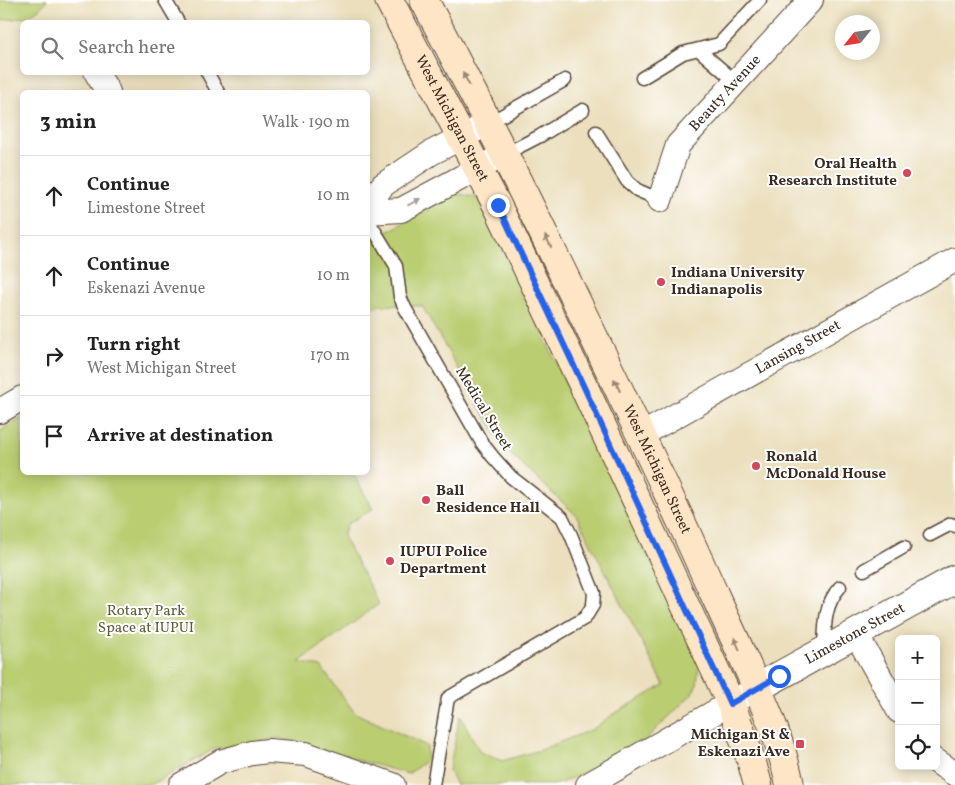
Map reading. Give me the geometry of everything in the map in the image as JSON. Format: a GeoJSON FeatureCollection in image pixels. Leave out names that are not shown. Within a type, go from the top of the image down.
{"type":"FeatureCollection","features":[{"type":"Feature","properties":{"kind":"main road","name":"West Michigan Street"},"geometry":{"type":"LineString","coordinates":[[389,0],[498,205],[579,376],[730,704],[752,763],[758,785]]}},
{"type":"Feature","properties":{"kind":"main road","name":"West Michigan Street"},"geometry":{"type":"LineString","coordinates":[[424,0],[505,154],[641,435],[757,688],[775,731],[788,771],[790,785]]}},
{"type":"Feature","properties":{"kind":"street","name":"Beauty Avenue"},"geometry":{"type":"LineString","coordinates":[[660,200],[678,145],[811,0]]}},
{"type":"Feature","properties":{"kind":"street"},"geometry":{"type":"LineString","coordinates":[[98,75],[107,90]]}},
{"type":"Feature","properties":{"kind":"street"},"geometry":{"type":"LineString","coordinates":[[370,201],[383,185],[432,153],[489,123]]}},
{"type":"Feature","properties":{"kind":"street"},"geometry":{"type":"LineString","coordinates":[[370,212],[401,210],[505,154]]}},
{"type":"Feature","properties":{"kind":"street","name":"Lansing Street"},"geometry":{"type":"LineString","coordinates":[[641,435],[955,260]]}},
{"type":"Feature","properties":{"kind":"street"},"geometry":{"type":"LineString","coordinates":[[0,411],[20,399]]}},
{"type":"Feature","properties":{"kind":"street","name":"Limestone Street"},"geometry":{"type":"LineString","coordinates":[[757,688],[955,580]]}},
{"type":"Feature","properties":{"kind":"street"},"geometry":{"type":"LineString","coordinates":[[856,634],[895,704]]}},
{"type":"Feature","properties":{"kind":"street"},"geometry":{"type":"LineString","coordinates":[[588,785],[757,688]]}},
{"type":"Feature","properties":{"kind":"street"},"geometry":{"type":"LineString","coordinates":[[181,785],[220,762],[268,751],[306,754],[393,785]]}},
{"type":"Feature","properties":{"kind":"street"},"geometry":{"type":"LineString","coordinates":[[940,763],[955,774]]}},
{"type":"Feature","properties":{"kind":"lane"},"geometry":{"type":"LineString","coordinates":[[165,0],[177,20]]}},
{"type":"Feature","properties":{"kind":"lane"},"geometry":{"type":"LineString","coordinates":[[642,78],[683,54],[719,44],[760,0]]}},
{"type":"Feature","properties":{"kind":"lane"},"geometry":{"type":"LineString","coordinates":[[699,50],[736,82]]}},
{"type":"Feature","properties":{"kind":"lane"},"geometry":{"type":"LineString","coordinates":[[209,75],[217,90]]}},
{"type":"Feature","properties":{"kind":"lane"},"geometry":{"type":"LineString","coordinates":[[489,123],[566,80]]}},
{"type":"Feature","properties":{"kind":"lane"},"geometry":{"type":"LineString","coordinates":[[505,154],[540,136],[583,110]]}},
{"type":"Feature","properties":{"kind":"lane"},"geometry":{"type":"LineString","coordinates":[[596,132],[627,181],[637,190],[660,200]]}},
{"type":"Feature","properties":{"kind":"lane","name":"Medical Street"},"geometry":{"type":"LineString","coordinates":[[370,223],[396,266],[400,297],[405,308],[482,443],[507,473],[562,517],[594,594],[593,605],[585,618],[448,698],[433,785]]}},
{"type":"Feature","properties":{"kind":"lane"},"geometry":{"type":"LineString","coordinates":[[930,534],[951,524],[955,526]]}},
{"type":"Feature","properties":{"kind":"lane"},"geometry":{"type":"LineString","coordinates":[[864,570],[904,547]]}},
{"type":"Feature","properties":{"kind":"lane"},"geometry":{"type":"LineString","coordinates":[[824,652],[825,619],[831,597],[840,587]]}},
{"type":"Feature","properties":{"kind":"green space"},"geometry":{"type":"Polygon","coordinates":[[[0,0],[47,0],[38,10],[27,16],[2,20],[0,19],[0,0]]]}},
{"type":"Feature","properties":{"kind":"green space"},"geometry":{"type":"Polygon","coordinates":[[[456,193],[478,198],[699,663],[697,684],[691,695],[644,741],[620,755],[563,782],[554,785],[456,785],[449,771],[460,715],[480,752],[502,761],[540,750],[593,729],[612,715],[664,685],[576,515],[504,448],[422,306],[379,305],[370,310],[370,242],[456,193]]]}},
{"type":"Feature","properties":{"kind":"green space","name":"Rotary Park Space at IUPUI"},"geometry":{"type":"Polygon","coordinates":[[[20,419],[20,475],[354,475],[373,509],[347,524],[343,536],[379,604],[299,662],[321,667],[355,713],[427,746],[427,760],[408,774],[279,738],[214,749],[151,785],[0,785],[0,431],[20,419]]]}},
{"type":"Feature","properties":{"kind":"place","name":"Oral Health Research Institute"},"geometry":{"type":"Point","coordinates":[907,173]}},
{"type":"Feature","properties":{"kind":"place","name":"Indiana University Indianapolis"},"geometry":{"type":"Point","coordinates":[661,282]}},
{"type":"Feature","properties":{"kind":"place","name":"Ronald McDonald House"},"geometry":{"type":"Point","coordinates":[756,466]}},
{"type":"Feature","properties":{"kind":"place","name":"Ball Residence Hall"},"geometry":{"type":"Point","coordinates":[426,500]}},
{"type":"Feature","properties":{"kind":"place","name":"IUPUI Police Department"},"geometry":{"type":"Point","coordinates":[390,561]}},
{"type":"Feature","properties":{"kind":"place","name":"Michigan St & Eskenazi Ave"},"geometry":{"type":"Point","coordinates":[800,744]}},
{"type":"Feature","properties":{"kind":"route"},"geometry":{"type":"LineString","coordinates":[[498,205],[730,704],[779,676]]}}]}
